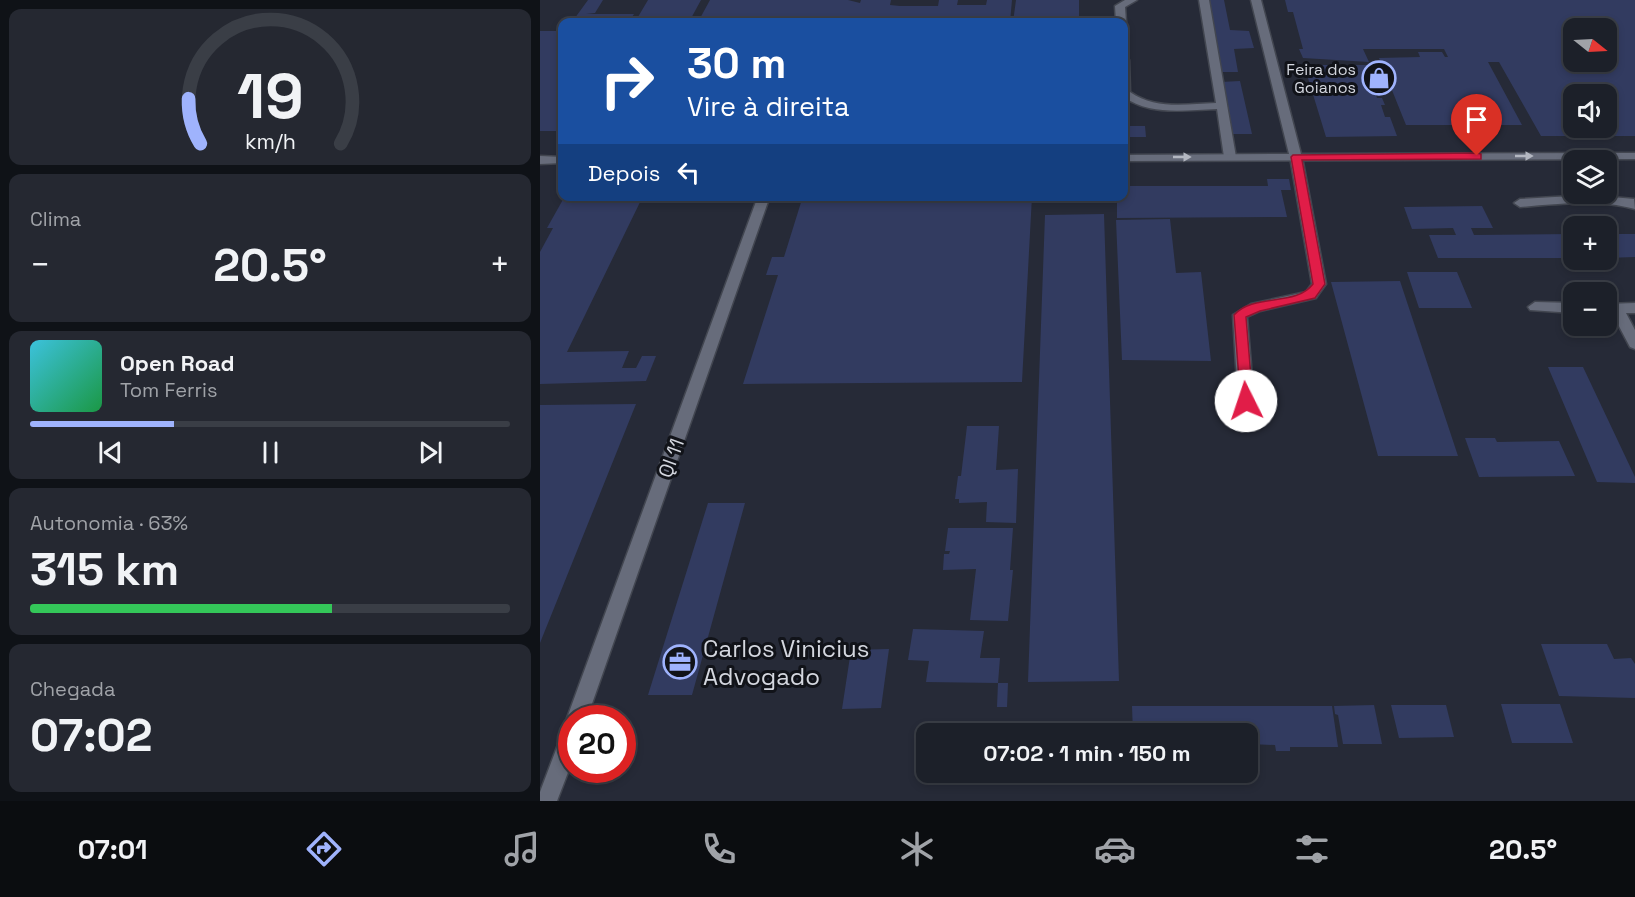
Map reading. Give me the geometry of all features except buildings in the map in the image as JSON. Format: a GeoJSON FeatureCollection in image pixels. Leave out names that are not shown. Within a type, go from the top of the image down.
{"type":"FeatureCollection","features":[{"type":"Feature","properties":{"kind":"street"},"geometry":{"type":"LineString","coordinates":[[1121,18],[1120,6],[1132,0]]}},
{"type":"Feature","properties":{"kind":"street"},"geometry":{"type":"LineString","coordinates":[[1204,0],[1230,157]]}},
{"type":"Feature","properties":{"kind":"street"},"geometry":{"type":"LineString","coordinates":[[1246,401],[1240,315],[1256,308],[1311,295],[1319,284],[1296,157],[1256,0]]}},
{"type":"Feature","properties":{"kind":"street"},"geometry":{"type":"LineString","coordinates":[[1128,96],[1133,101],[1149,106],[1222,106]]}},
{"type":"Feature","properties":{"kind":"street"},"geometry":{"type":"LineString","coordinates":[[1128,158],[1635,156]]}},
{"type":"Feature","properties":{"kind":"street"},"geometry":{"type":"LineString","coordinates":[[540,160],[558,160]]}},
{"type":"Feature","properties":{"kind":"street"},"geometry":{"type":"LineString","coordinates":[[1520,203],[1590,199],[1630,202],[1635,205]]}},
{"type":"Feature","properties":{"kind":"street","name":"QI 11"},"geometry":{"type":"LineString","coordinates":[[582,705],[762,201]]}},
{"type":"Feature","properties":{"kind":"street"},"geometry":{"type":"LineString","coordinates":[[1535,307],[1563,308]]}},
{"type":"Feature","properties":{"kind":"street"},"geometry":{"type":"LineString","coordinates":[[1617,308],[1635,309]]}},
{"type":"Feature","properties":{"kind":"street"},"geometry":{"type":"LineString","coordinates":[[1617,316],[1635,344]]}},
{"type":"Feature","properties":{"kind":"street"},"geometry":{"type":"LineString","coordinates":[[547,801],[558,771]]}},
{"type":"Feature","properties":{"kind":"place","name":"Feira dos Goianos"},"geometry":{"type":"Point","coordinates":[1379,78]}},
{"type":"Feature","properties":{"kind":"place","name":"Carlos Vinicius Advogado"},"geometry":{"type":"Point","coordinates":[680,662]}},
{"type":"Feature","properties":{"kind":"route"},"geometry":{"type":"LineString","coordinates":[[1246,401],[1240,315],[1256,308],[1311,295],[1319,284],[1296,157],[1477,156]]}}]}
